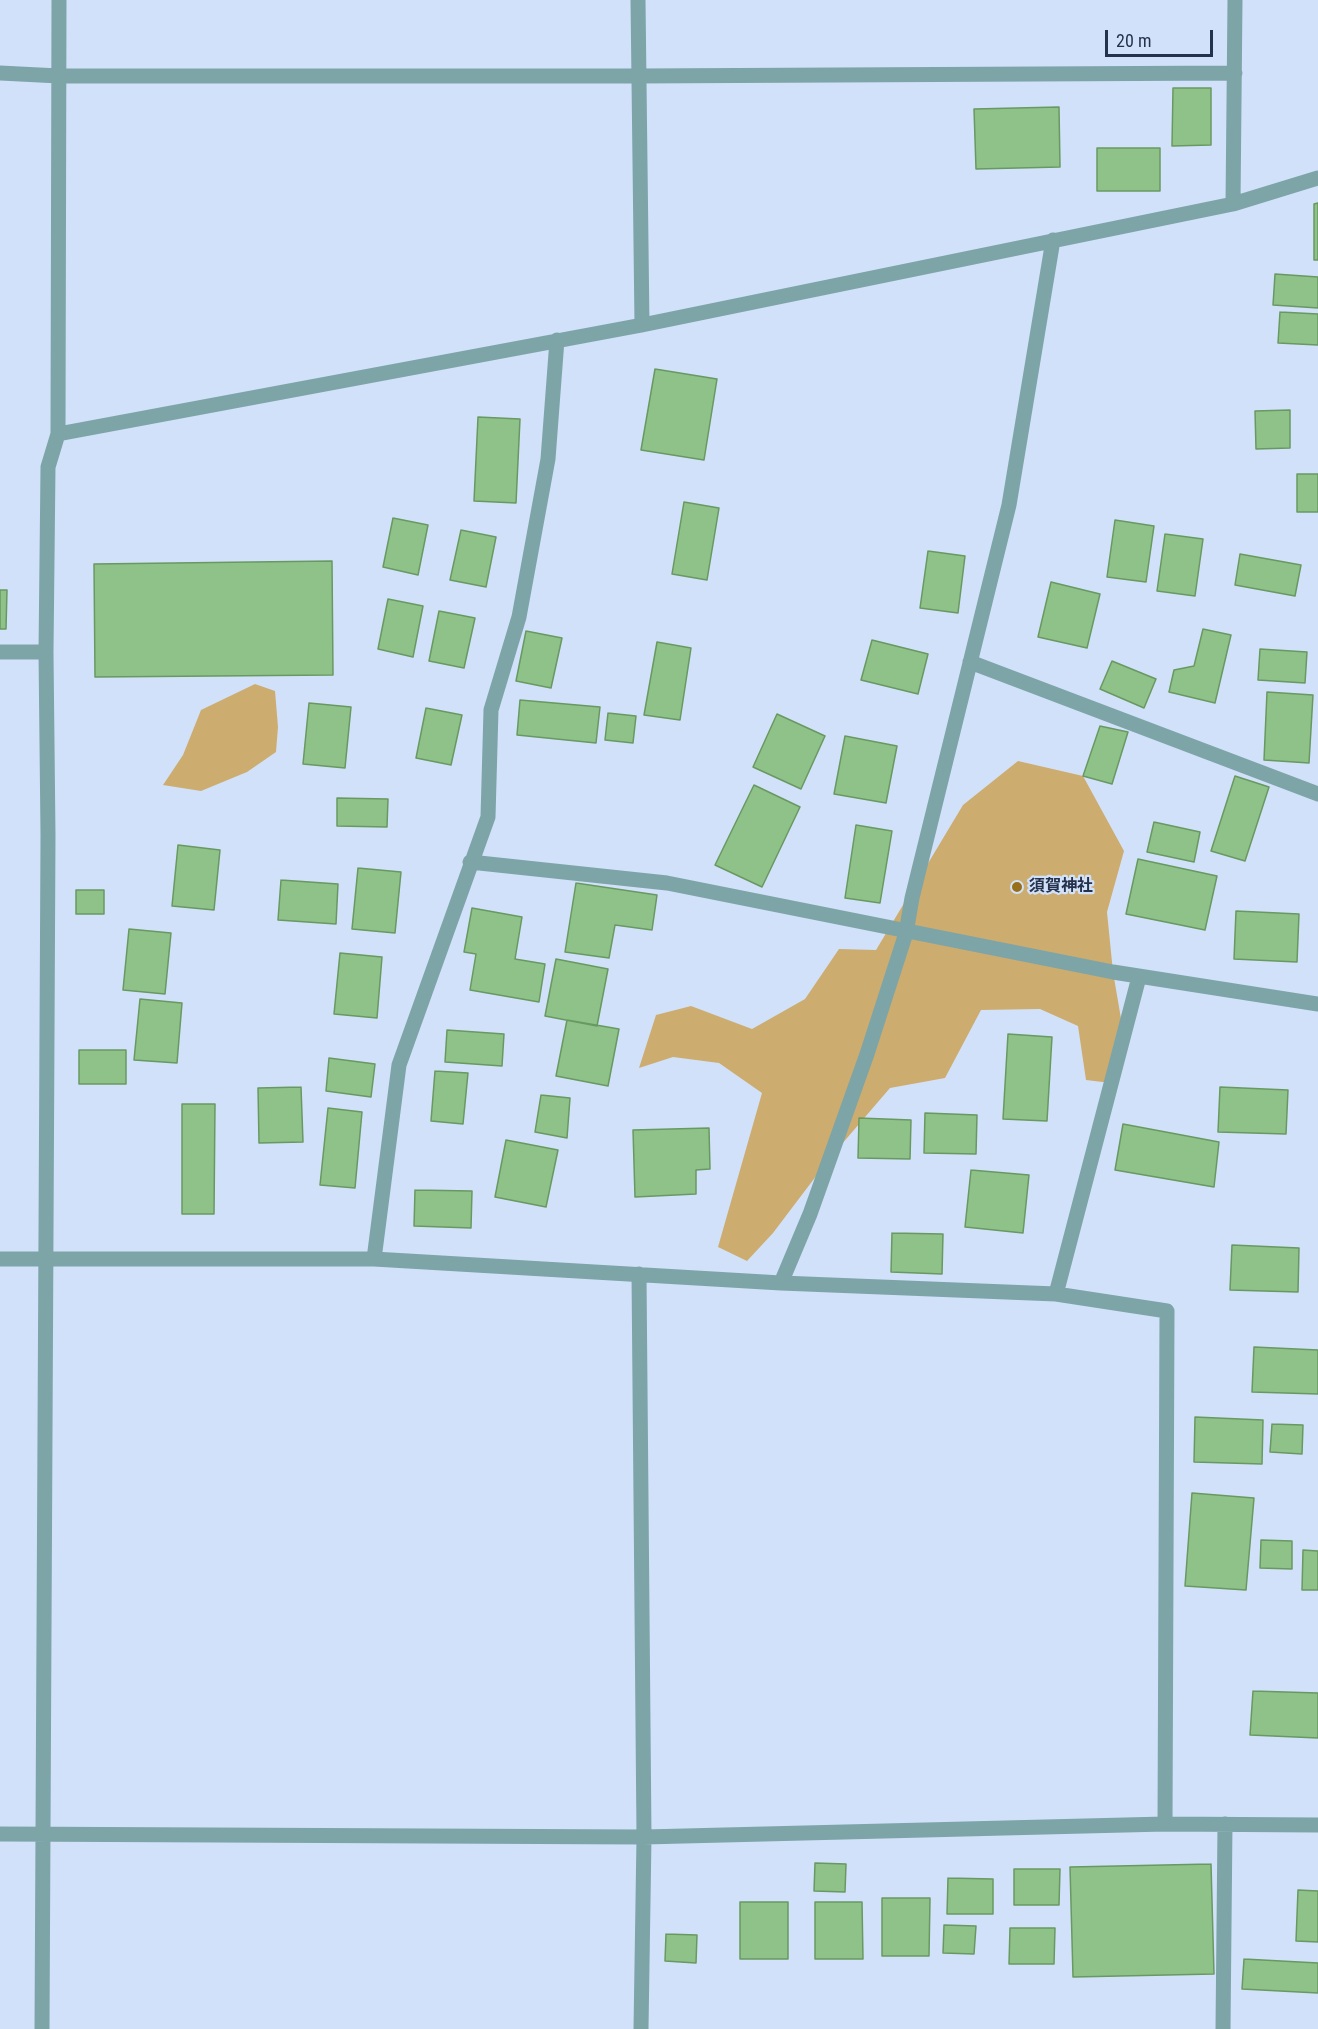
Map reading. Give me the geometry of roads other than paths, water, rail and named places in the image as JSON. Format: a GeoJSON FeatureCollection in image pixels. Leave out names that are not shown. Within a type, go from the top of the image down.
{"type":"FeatureCollection","features":[{"type":"Feature","properties":{"kind":"street"},"geometry":{"type":"LineString","coordinates":[[42,2029],[48,835],[46,652],[48,467],[58,434],[59,0]]}},
{"type":"Feature","properties":{"kind":"street"},"geometry":{"type":"LineString","coordinates":[[638,0],[642,325]]}},
{"type":"Feature","properties":{"kind":"street"},"geometry":{"type":"LineString","coordinates":[[1233,204],[1234,0]]}},
{"type":"Feature","properties":{"kind":"street"},"geometry":{"type":"LineString","coordinates":[[0,73],[59,76],[1235,73]]}},
{"type":"Feature","properties":{"kind":"street"},"geometry":{"type":"LineString","coordinates":[[58,434],[642,325],[1233,204],[1318,178]]}},
{"type":"Feature","properties":{"kind":"street"},"geometry":{"type":"LineString","coordinates":[[781,1283],[810,1214],[867,1054],[906,933],[912,898],[1009,506],[1053,240]]}},
{"type":"Feature","properties":{"kind":"street"},"geometry":{"type":"LineString","coordinates":[[374,1259],[399,1065],[488,817],[491,710],[519,617],[548,459],[557,340]]}},
{"type":"Feature","properties":{"kind":"street"},"geometry":{"type":"LineString","coordinates":[[0,652],[46,652]]}},
{"type":"Feature","properties":{"kind":"street"},"geometry":{"type":"LineString","coordinates":[[970,662],[1318,794]]}},
{"type":"Feature","properties":{"kind":"street"},"geometry":{"type":"LineString","coordinates":[[470,862],[667,883],[906,933],[1139,977],[1318,1004]]}},
{"type":"Feature","properties":{"kind":"street"},"geometry":{"type":"LineString","coordinates":[[1056,1294],[1139,977]]}},
{"type":"Feature","properties":{"kind":"street"},"geometry":{"type":"LineString","coordinates":[[0,1259],[374,1259],[781,1283],[1056,1294],[1167,1311],[1165,1824]]}},
{"type":"Feature","properties":{"kind":"street"},"geometry":{"type":"LineString","coordinates":[[639,1274],[644,1837],[641,2029]]}},
{"type":"Feature","properties":{"kind":"street"},"geometry":{"type":"LineString","coordinates":[[0,1834],[644,1837],[1165,1824],[1318,1824]]}},
{"type":"Feature","properties":{"kind":"street"},"geometry":{"type":"LineString","coordinates":[[1223,2029],[1225,1824]]}},
{"type":"Feature","properties":{"kind":"place","name":"須賀神社"},"geometry":{"type":"Point","coordinates":[1017,887]}}]}
